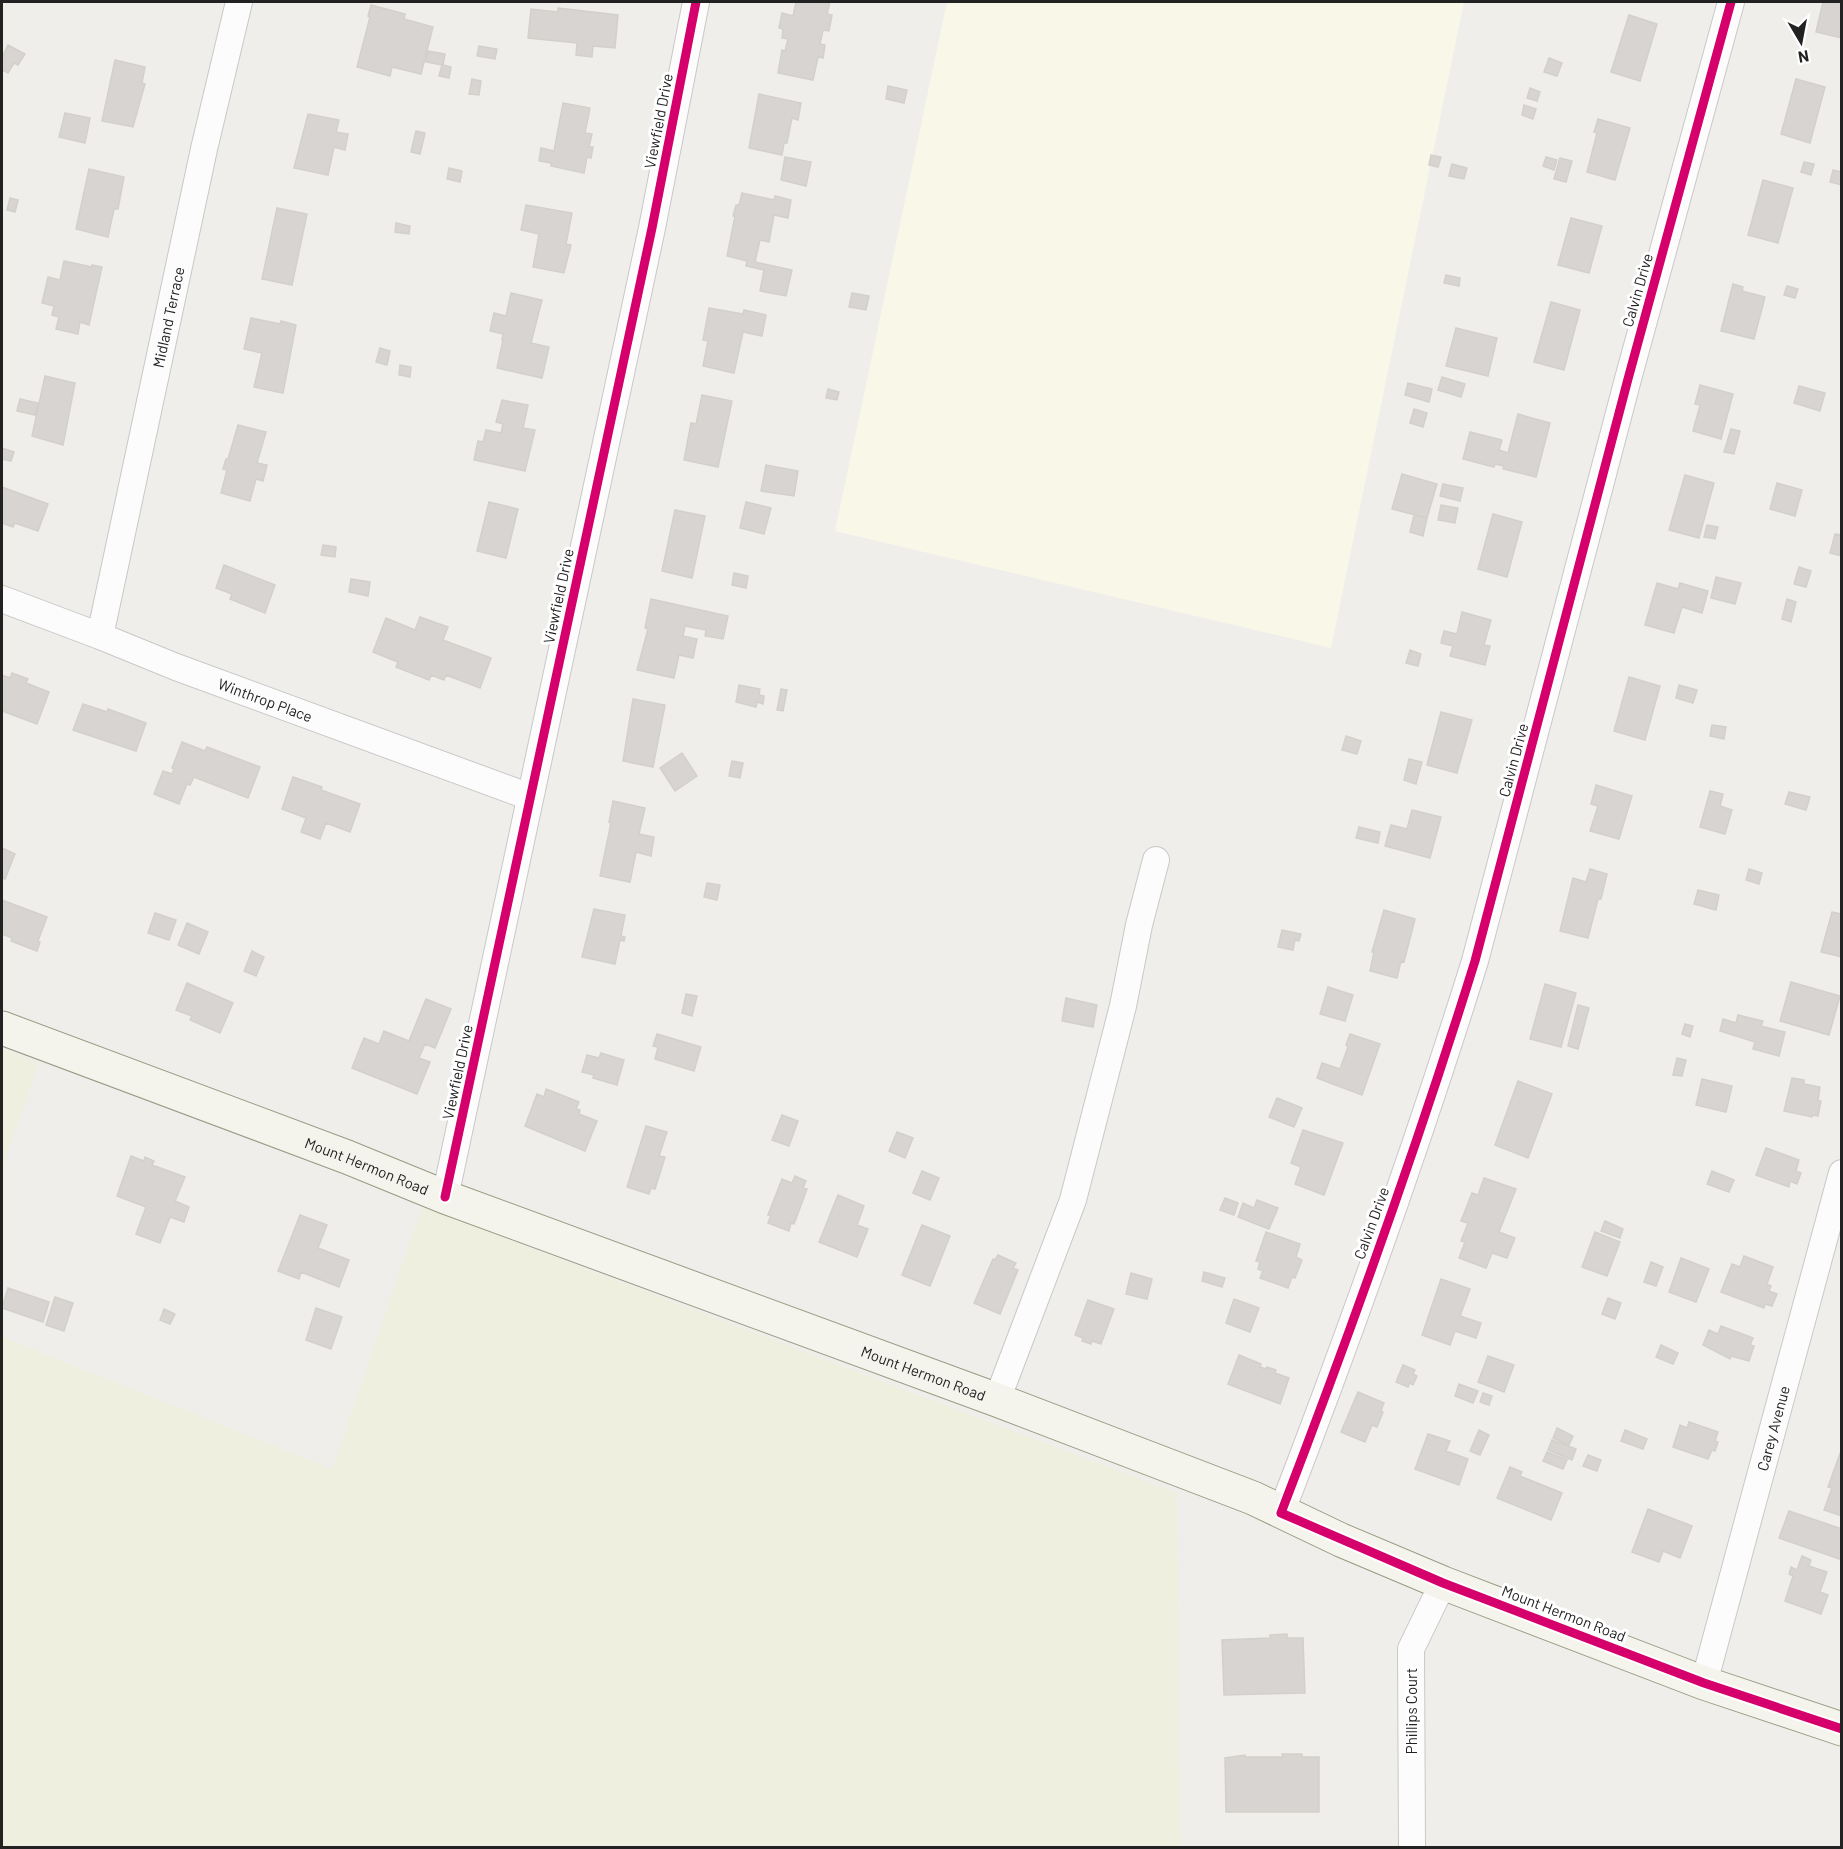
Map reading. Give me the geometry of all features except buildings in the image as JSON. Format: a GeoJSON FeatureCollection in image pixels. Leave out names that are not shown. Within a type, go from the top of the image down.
{"type":"FeatureCollection","features":[{"type":"Feature","properties":{"kind":"main road","name":"Mount Hermon Road"},"geometry":{"type":"LineString","coordinates":[[2,1028],[347,1157],[445,1197],[997,1400],[1253,1498],[1281,1513],[1443,1583],[1704,1683],[1842,1729]]}},
{"type":"Feature","properties":{"kind":"street","name":"Midland Terrace"},"geometry":{"type":"LineString","coordinates":[[100,636],[204,149],[239,2]]}},
{"type":"Feature","properties":{"kind":"street","name":"Viewfield Drive"},"geometry":{"type":"LineString","coordinates":[[445,1197],[650,239],[696,2]]}},
{"type":"Feature","properties":{"kind":"street","name":"Calvin Drive"},"geometry":{"type":"LineString","coordinates":[[1281,1513],[1395,1202],[1444,1061],[1475,961],[1628,379],[1731,2]]}},
{"type":"Feature","properties":{"kind":"street","name":"Winthrop Place"},"geometry":{"type":"LineString","coordinates":[[2,599],[176,667],[530,797]]}},
{"type":"Feature","properties":{"kind":"street"},"geometry":{"type":"LineString","coordinates":[[997,1400],[1073,1200],[1123,1006],[1139,925],[1156,860]]}},
{"type":"Feature","properties":{"kind":"street","name":"Carey Avenue"},"geometry":{"type":"LineString","coordinates":[[1704,1683],[1842,1173]]}},
{"type":"Feature","properties":{"kind":"street","name":"Phillips Court"},"geometry":{"type":"LineString","coordinates":[[1412,1848],[1411,1649],[1443,1583]]}},
{"type":"Feature","properties":{"kind":"shaded area"},"geometry":{"type":"Polygon","coordinates":[[[947,2],[1464,2],[1331,648],[835,531],[947,2]]]}},
{"type":"Feature","properties":{"kind":"green space"},"geometry":{"type":"Polygon","coordinates":[[[2,1049],[39,1063],[2,1168],[2,1049]]]}},
{"type":"Feature","properties":{"kind":"green space"},"geometry":{"type":"Polygon","coordinates":[[[422,1207],[1177,1493],[1181,1847],[2,1847],[2,1337],[332,1469],[422,1207]]]}},
{"type":"Feature","properties":{"kind":"cycle path"},"geometry":{"type":"LineString","coordinates":[[445,1197],[652,228],[696,2]]}},
{"type":"Feature","properties":{"kind":"cycle path"},"geometry":{"type":"LineString","coordinates":[[1731,2],[1628,379],[1475,961],[1382,1238],[1281,1513],[1443,1583],[1704,1683],[1842,1729]]}}]}
